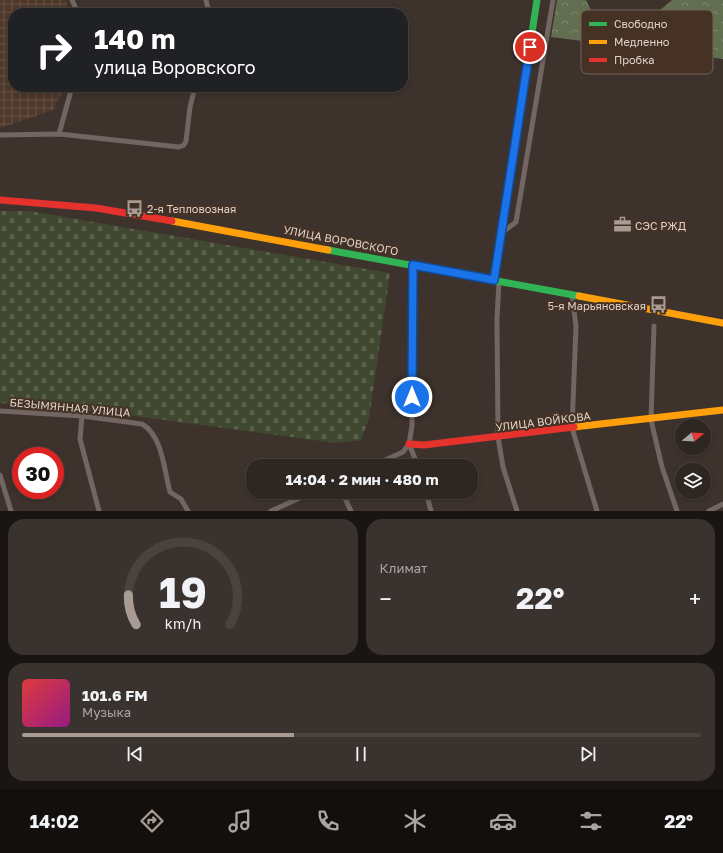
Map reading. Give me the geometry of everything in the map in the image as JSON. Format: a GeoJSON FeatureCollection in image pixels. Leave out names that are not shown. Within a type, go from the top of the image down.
{"type":"FeatureCollection","features":[{"type":"Feature","properties":{"kind":"main road"},"geometry":{"type":"LineString","coordinates":[[496,281],[500,234],[537,0]]}},
{"type":"Feature","properties":{"kind":"main road","name":"УЛИЦА ВОРОВСКОГО"},"geometry":{"type":"LineString","coordinates":[[0,200],[96,208],[723,322]]}},
{"type":"Feature","properties":{"kind":"main road","name":"УЛИЦА ВОЙКОВА"},"geometry":{"type":"LineString","coordinates":[[409,444],[424,445],[498,437],[651,420],[723,410]]}},
{"type":"Feature","properties":{"kind":"street"},"geometry":{"type":"LineString","coordinates":[[500,234],[516,222],[553,0]]}},
{"type":"Feature","properties":{"kind":"street"},"geometry":{"type":"LineString","coordinates":[[59,134],[71,92]]}},
{"type":"Feature","properties":{"kind":"street"},"geometry":{"type":"LineString","coordinates":[[0,135],[59,134],[172,146],[184,145],[194,92]]}},
{"type":"Feature","properties":{"kind":"street"},"geometry":{"type":"LineString","coordinates":[[388,459],[403,452],[409,444],[412,426],[413,265]]}},
{"type":"Feature","properties":{"kind":"street"},"geometry":{"type":"LineString","coordinates":[[496,281],[498,437],[503,467],[517,511]]}},
{"type":"Feature","properties":{"kind":"street"},"geometry":{"type":"LineString","coordinates":[[572,294],[576,326],[572,428],[597,511]]}},
{"type":"Feature","properties":{"kind":"street"},"geometry":{"type":"LineString","coordinates":[[654,326],[651,420],[662,467],[677,511]]}},
{"type":"Feature","properties":{"kind":"street","name":"БЕЗЫМЯННАЯ УЛИЦА"},"geometry":{"type":"LineString","coordinates":[[0,411],[82,416],[142,424],[150,429],[156,439],[170,492],[180,499],[188,511]]}},
{"type":"Feature","properties":{"kind":"street"},"geometry":{"type":"LineString","coordinates":[[82,416],[80,439],[99,511]]}},
{"type":"Feature","properties":{"kind":"street"},"geometry":{"type":"LineString","coordinates":[[409,444],[415,459]]}},
{"type":"Feature","properties":{"kind":"street"},"geometry":{"type":"LineString","coordinates":[[0,476],[11,511]]}},
{"type":"Feature","properties":{"kind":"street"},"geometry":{"type":"LineString","coordinates":[[271,511],[298,499]]}},
{"type":"Feature","properties":{"kind":"street"},"geometry":{"type":"LineString","coordinates":[[345,499],[351,511]]}},
{"type":"Feature","properties":{"kind":"street"},"geometry":{"type":"LineString","coordinates":[[428,499],[431,511]]}},
{"type":"Feature","properties":{"kind":"street"},"geometry":{"type":"LineString","coordinates":[[709,511],[723,504]]}},
{"type":"Feature","properties":{"kind":"shaded area"},"geometry":{"type":"Polygon","coordinates":[[[0,0],[66,0],[68,8],[8,8],[8,92],[62,92],[53,110],[0,128],[0,0]]]}},
{"type":"Feature","properties":{"kind":"green space"},"geometry":{"type":"Polygon","coordinates":[[[557,0],[586,0],[591,10],[581,10],[581,41],[551,37],[557,0]]]}},
{"type":"Feature","properties":{"kind":"green space"},"geometry":{"type":"Polygon","coordinates":[[[672,0],[723,0],[723,59],[713,58],[713,10],[660,10],[672,0]]]}},
{"type":"Feature","properties":{"kind":"green space"},"geometry":{"type":"Polygon","coordinates":[[[0,211],[29,211],[390,273],[369,418],[361,440],[336,443],[97,411],[0,403],[0,211]]]}},
{"type":"Feature","properties":{"kind":"traffic: fast"},"geometry":{"type":"LineString","coordinates":[[494,280],[537,0]]}},
{"type":"Feature","properties":{"kind":"traffic: fast"},"geometry":{"type":"LineString","coordinates":[[328,250],[579,296]]}},
{"type":"Feature","properties":{"kind":"traffic: slow"},"geometry":{"type":"LineString","coordinates":[[172,221],[328,250]]}},
{"type":"Feature","properties":{"kind":"traffic: slow"},"geometry":{"type":"LineString","coordinates":[[579,296],[723,323]]}},
{"type":"Feature","properties":{"kind":"traffic: slow"},"geometry":{"type":"LineString","coordinates":[[574,427],[723,410]]}},
{"type":"Feature","properties":{"kind":"traffic: jam"},"geometry":{"type":"LineString","coordinates":[[0,200],[96,208],[172,221]]}},
{"type":"Feature","properties":{"kind":"traffic: jam"},"geometry":{"type":"LineString","coordinates":[[409,444],[424,445],[574,427]]}},
{"type":"Feature","properties":{"kind":"place","name":"2-я Тепловозная"},"geometry":{"type":"Point","coordinates":[134,208]}},
{"type":"Feature","properties":{"kind":"place","name":"СЭС РЖД"},"geometry":{"type":"Point","coordinates":[622,225]}},
{"type":"Feature","properties":{"kind":"place","name":"5-я Марьяновская"},"geometry":{"type":"Point","coordinates":[659,305]}},
{"type":"Feature","properties":{"kind":"route"},"geometry":{"type":"LineString","coordinates":[[412,397],[413,265],[494,280],[530,47]]}}]}
